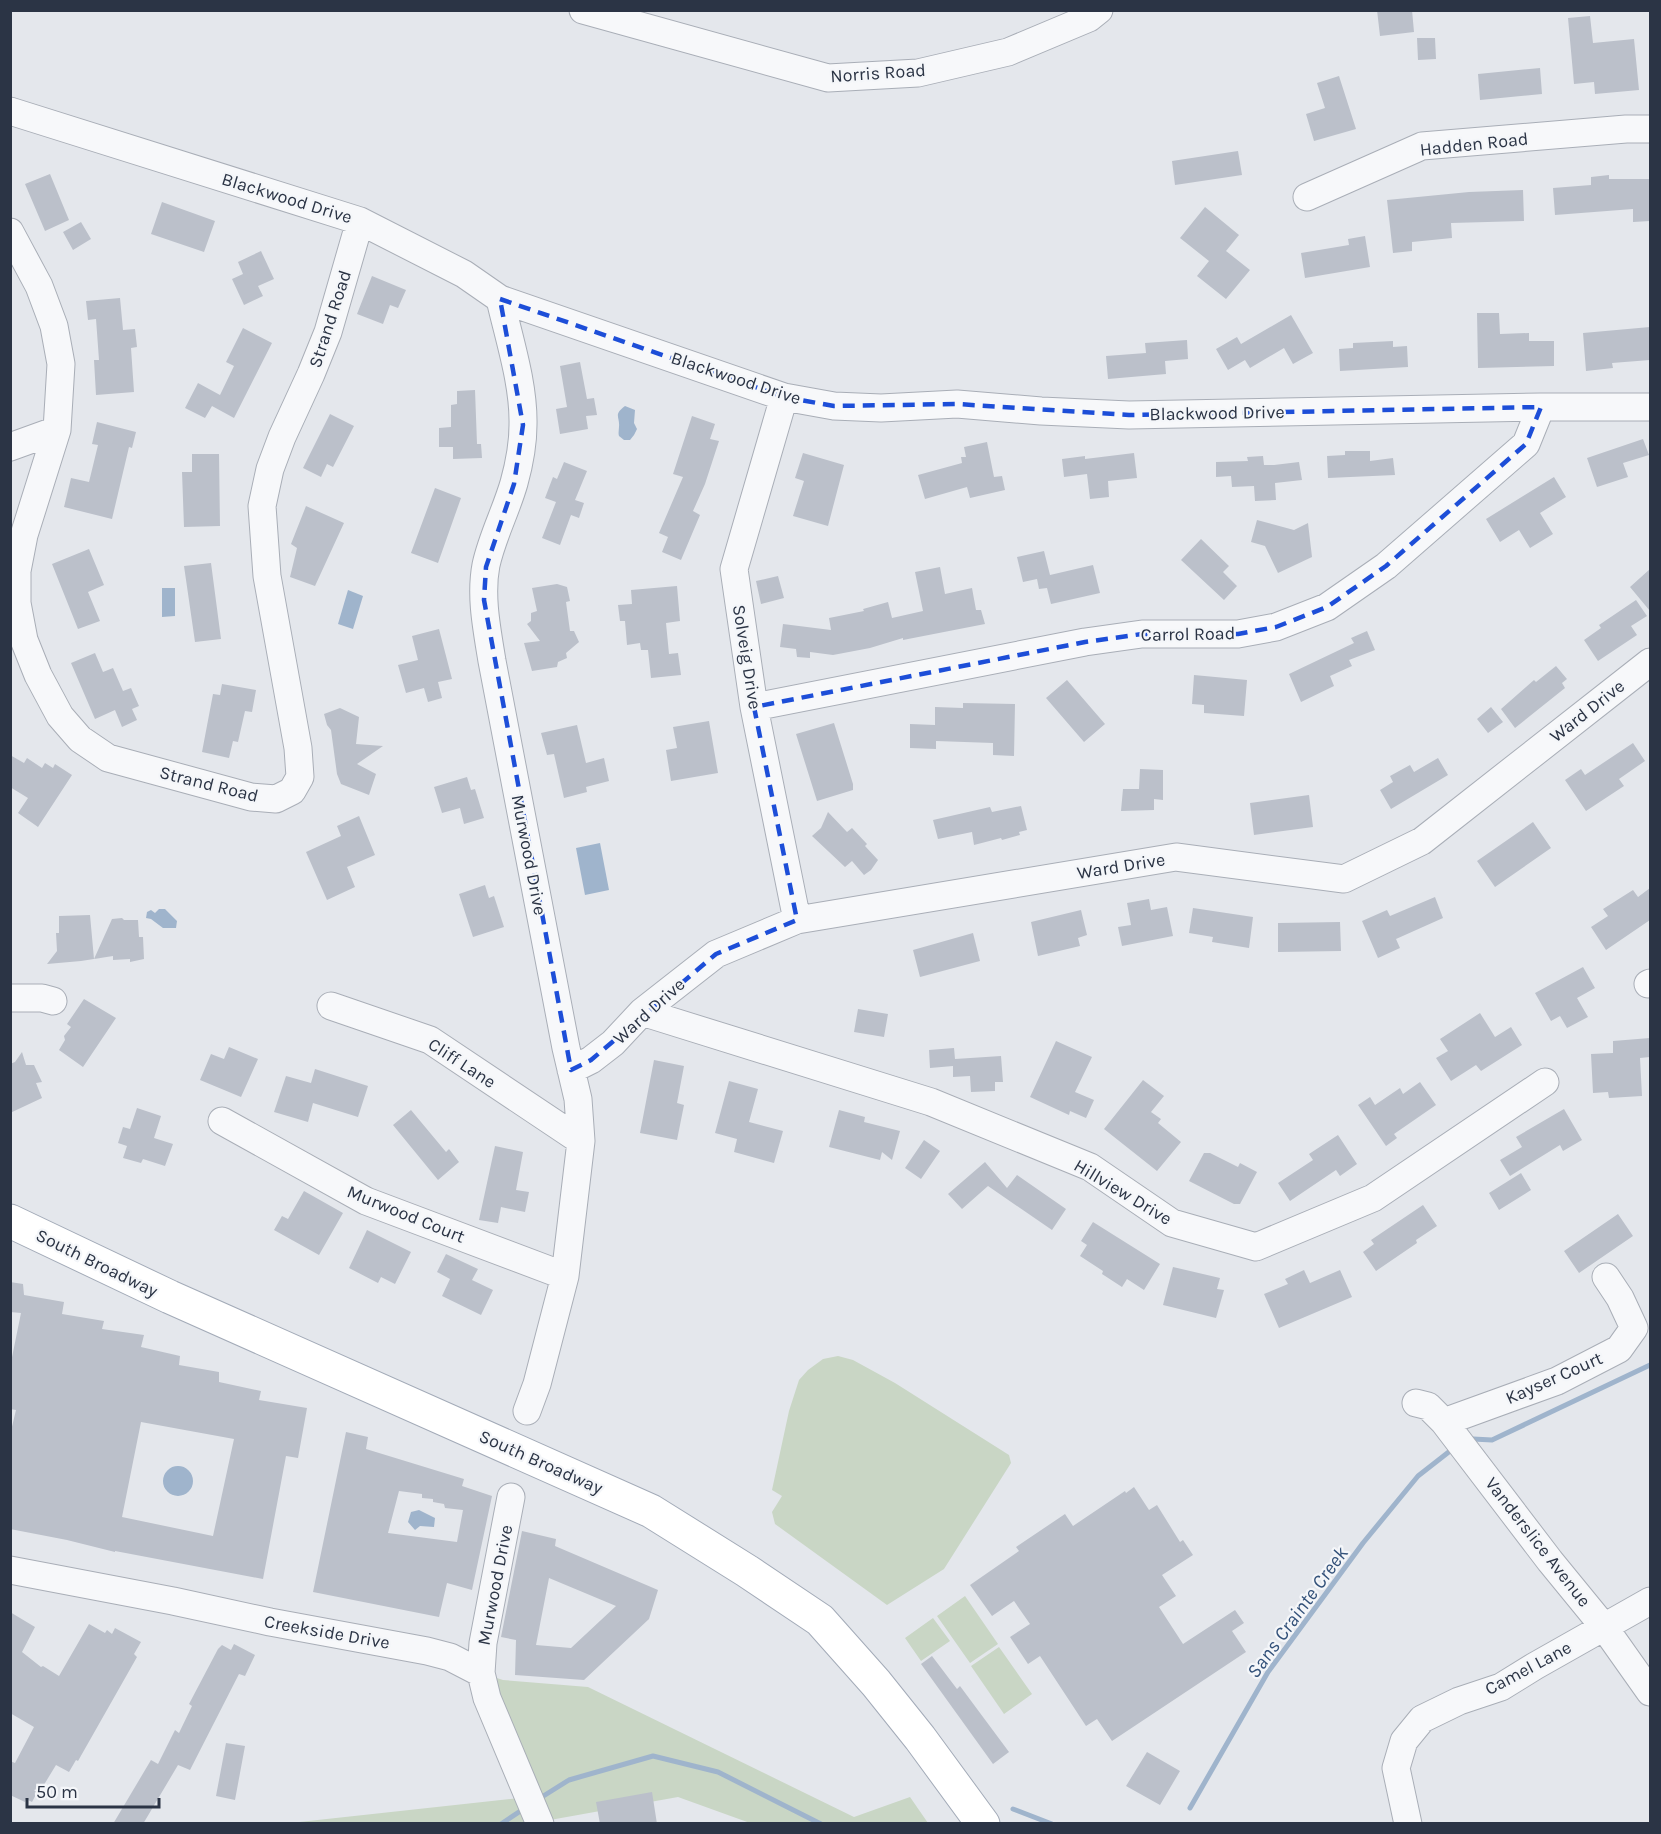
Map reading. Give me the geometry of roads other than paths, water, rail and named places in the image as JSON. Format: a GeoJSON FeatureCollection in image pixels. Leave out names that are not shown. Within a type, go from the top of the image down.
{"type":"FeatureCollection","features":[{"type":"Feature","properties":{"kind":"main road","name":"South Broadway"},"geometry":{"type":"LineString","coordinates":[[10,1221],[170,1298],[651,1511],[820,1620],[876,1683],[983,1824]]}},
{"type":"Feature","properties":{"kind":"street","name":"Norris Road"},"geometry":{"type":"LineString","coordinates":[[583,10],[828,78],[918,73],[1008,52],[1089,18],[1099,10]]}},
{"type":"Feature","properties":{"kind":"street","name":"Blackwood Drive"},"geometry":{"type":"LineString","coordinates":[[10,111],[360,221],[464,274],[500,299],[784,397],[834,406],[881,408],[957,404],[1129,415],[1650,407]]}},
{"type":"Feature","properties":{"kind":"street","name":"Hadden Road"},"geometry":{"type":"LineString","coordinates":[[1307,197],[1422,146],[1650,129]]}},
{"type":"Feature","properties":{"kind":"street","name":"Strand Road"},"geometry":{"type":"LineString","coordinates":[[10,232],[39,286],[54,326],[61,364],[57,430],[24,535],[16,571],[17,603],[24,640],[38,675],[60,716],[80,739],[108,758],[251,797],[276,799],[292,791],[300,777],[298,748],[267,576],[262,506],[270,469],[282,437],[312,374],[328,332],[360,221]]}},
{"type":"Feature","properties":{"kind":"street","name":"Murwood Drive"},"geometry":{"type":"LineString","coordinates":[[500,299],[521,393],[523,425],[520,457],[514,484],[497,528],[486,567],[484,600],[492,661],[578,1099],[581,1141],[565,1276],[537,1384],[527,1411]]}},
{"type":"Feature","properties":{"kind":"street","name":"Solveig Drive"},"geometry":{"type":"LineString","coordinates":[[784,397],[734,569],[754,707],[797,920]]}},
{"type":"Feature","properties":{"kind":"street","name":"Carrol Road"},"geometry":{"type":"LineString","coordinates":[[754,707],[1085,642],[1142,634],[1238,634],[1276,627],[1327,607],[1386,566],[1526,444],[1542,407]]}},
{"type":"Feature","properties":{"kind":"street"},"geometry":{"type":"LineString","coordinates":[[10,447],[57,430]]}},
{"type":"Feature","properties":{"kind":"street","name":"Ward Drive"},"geometry":{"type":"LineString","coordinates":[[571,1070],[591,1060],[613,1043],[642,1012],[716,954],[797,920],[1176,857],[1344,879],[1422,842],[1650,662]]}},
{"type":"Feature","properties":{"kind":"street"},"geometry":{"type":"LineString","coordinates":[[10,998],[42,998],[52,1001]]}},
{"type":"Feature","properties":{"kind":"street","name":"Cliff Lane"},"geometry":{"type":"LineString","coordinates":[[331,1006],[430,1040],[581,1141]]}},
{"type":"Feature","properties":{"kind":"street","name":"Hillview Drive"},"geometry":{"type":"LineString","coordinates":[[642,1012],[931,1102],[1090,1167],[1172,1223],[1256,1247],[1373,1198],[1545,1082]]}},
{"type":"Feature","properties":{"kind":"street","name":"Murwood Court"},"geometry":{"type":"LineString","coordinates":[[222,1121],[366,1201],[565,1276]]}},
{"type":"Feature","properties":{"kind":"street","name":"Kayser Court"},"geometry":{"type":"LineString","coordinates":[[1444,1422],[1557,1381],[1619,1349],[1634,1328],[1620,1298],[1606,1277]]}},
{"type":"Feature","properties":{"kind":"street","name":"Vanderslice Avenue"},"geometry":{"type":"LineString","coordinates":[[1416,1403],[1428,1406],[1444,1422],[1550,1561],[1604,1627],[1650,1692]]}},
{"type":"Feature","properties":{"kind":"street","name":"Murwood Drive"},"geometry":{"type":"LineString","coordinates":[[474,1643],[510,1498],[483,1643],[481,1673]]}},
{"type":"Feature","properties":{"kind":"street","name":"Creekside Drive"},"geometry":{"type":"LineString","coordinates":[[10,1570],[427,1651],[450,1657],[481,1673]]}},
{"type":"Feature","properties":{"kind":"street","name":"Camel Lane"},"geometry":{"type":"LineString","coordinates":[[1408,1824],[1396,1768],[1404,1741],[1422,1719],[1460,1701],[1501,1687],[1650,1601]]}},
{"type":"Feature","properties":{"kind":"street"},"geometry":{"type":"LineString","coordinates":[[481,1673],[487,1698],[540,1823]]}},
{"type":"Feature","properties":{"kind":"water"},"geometry":{"type":"Polygon","coordinates":[[[625,406],[635,410],[634,423],[637,429],[630,440],[624,440],[619,436],[618,414],[625,406]]]}},
{"type":"Feature","properties":{"kind":"water"},"geometry":{"type":"Polygon","coordinates":[[[162,588],[175,588],[175,616],[162,617],[162,588]]]}},
{"type":"Feature","properties":{"kind":"water"},"geometry":{"type":"Polygon","coordinates":[[[348,590],[363,596],[353,629],[338,624],[348,590]]]}},
{"type":"Feature","properties":{"kind":"water"},"geometry":{"type":"Polygon","coordinates":[[[600,843],[609,890],[585,895],[576,848],[600,843]]]}},
{"type":"Feature","properties":{"kind":"water"},"geometry":{"type":"Polygon","coordinates":[[[159,909],[165,909],[177,921],[176,928],[163,928],[146,918],[147,912],[151,910],[155,913],[159,909]]]}},
{"type":"Feature","properties":{"kind":"water"},"geometry":{"type":"Polygon","coordinates":[[[178,1466],[188,1471],[193,1481],[188,1491],[178,1496],[168,1491],[163,1481],[168,1471],[178,1466]]]}},
{"type":"Feature","properties":{"kind":"water"},"geometry":{"type":"Polygon","coordinates":[[[419,1510],[435,1518],[434,1527],[420,1526],[415,1530],[408,1522],[411,1512],[419,1510]]]}},
{"type":"Feature","properties":{"kind":"waterway","name":"Sans Crainte Creek"},"geometry":{"type":"LineString","coordinates":[[1473,1439],[1492,1440],[1650,1365]]}},
{"type":"Feature","properties":{"kind":"waterway","name":"Sans Crainte Creek"},"geometry":{"type":"LineString","coordinates":[[1190,1808],[1268,1672],[1363,1543],[1418,1476],[1450,1451]]}},
{"type":"Feature","properties":{"kind":"waterway"},"geometry":{"type":"LineString","coordinates":[[537,1800],[569,1780],[653,1756],[718,1772],[821,1824]]}},
{"type":"Feature","properties":{"kind":"waterway"},"geometry":{"type":"LineString","coordinates":[[501,1824],[525,1808]]}},
{"type":"Feature","properties":{"kind":"waterway"},"geometry":{"type":"LineString","coordinates":[[1013,1809],[1052,1824]]}}]}
